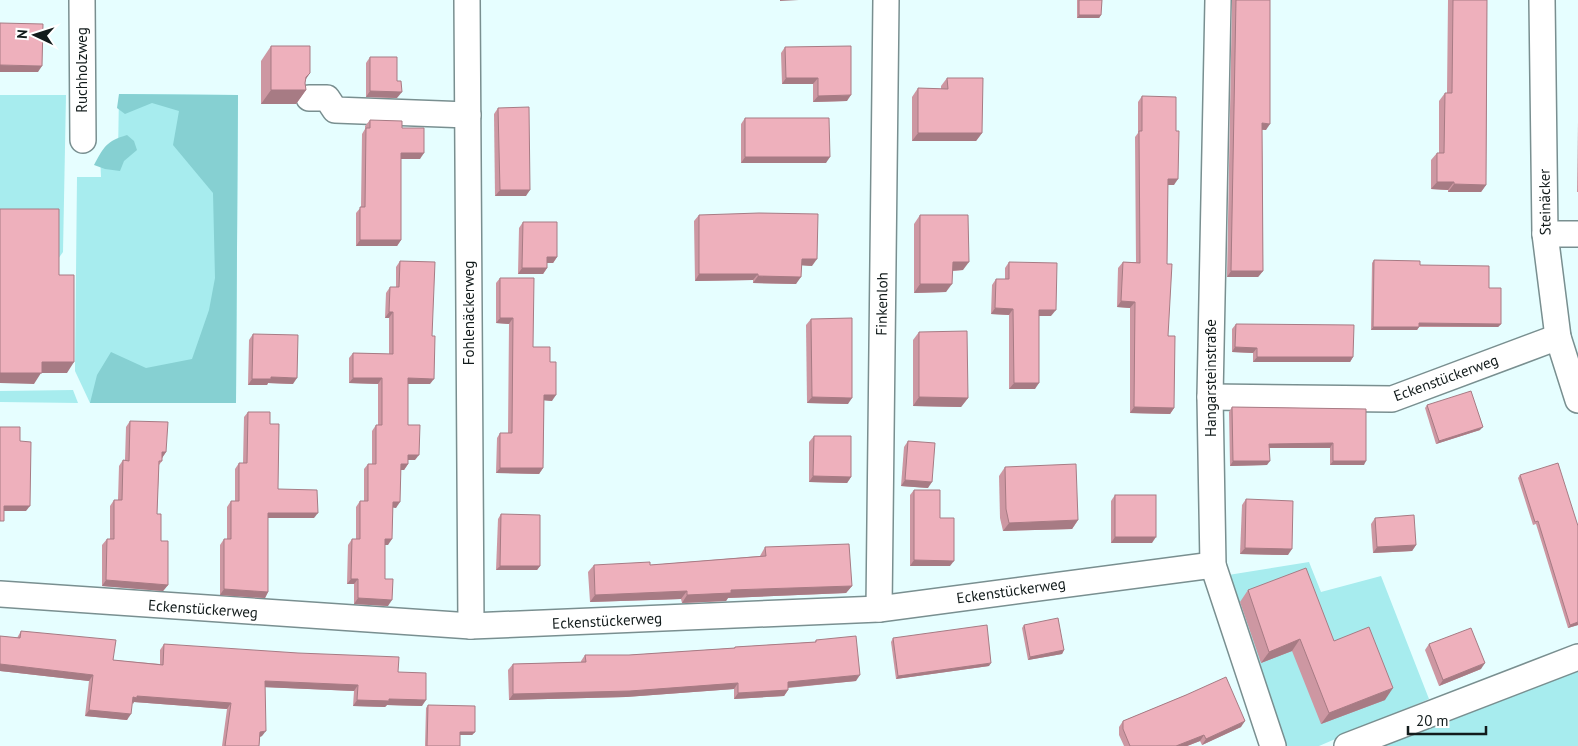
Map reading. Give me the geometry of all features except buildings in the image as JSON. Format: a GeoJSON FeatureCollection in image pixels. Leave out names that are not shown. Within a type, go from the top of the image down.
{"type":"FeatureCollection","features":[{"type":"Feature","properties":{"kind":"street","name":"Ruchholzweg"},"geometry":{"type":"LineString","coordinates":[[82,0],[83,140]]}},
{"type":"Feature","properties":{"kind":"street","name":"Fohlenäckerweg"},"geometry":{"type":"LineString","coordinates":[[467,0],[471,626]]}},
{"type":"Feature","properties":{"kind":"street","name":"Finkenloh"},"geometry":{"type":"LineString","coordinates":[[879,609],[886,0]]}},
{"type":"Feature","properties":{"kind":"street","name":"Hangarsteinstraße"},"geometry":{"type":"LineString","coordinates":[[1218,0],[1210,397],[1212,565],[1273,746]]}},
{"type":"Feature","properties":{"kind":"street","name":"Steinäcker"},"geometry":{"type":"LineString","coordinates":[[1542,0],[1545,234],[1558,337],[1578,400]]}},
{"type":"Feature","properties":{"kind":"street"},"geometry":{"type":"LineString","coordinates":[[309,98],[327,98],[335,110],[468,115]]}},
{"type":"Feature","properties":{"kind":"street"},"geometry":{"type":"LineString","coordinates":[[1545,234],[1578,234]]}},
{"type":"Feature","properties":{"kind":"street","name":"Eckenstückerweg"},"geometry":{"type":"LineString","coordinates":[[1210,397],[1392,399],[1558,337]]}},
{"type":"Feature","properties":{"kind":"street","name":"Eckenstückerweg"},"geometry":{"type":"LineString","coordinates":[[0,594],[471,626],[879,609],[1212,565]]}},
{"type":"Feature","properties":{"kind":"street"},"geometry":{"type":"LineString","coordinates":[[1346,746],[1578,657]]}},
{"type":"Feature","properties":{"kind":"shaded area"},"geometry":{"type":"Polygon","coordinates":[[[119,94],[238,95],[236,403],[90,403],[75,371],[77,177],[101,177],[100,155],[118,154],[119,94]]]}},
{"type":"Feature","properties":{"kind":"shaded area"},"geometry":{"type":"Polygon","coordinates":[[[119,94],[238,95],[236,403],[90,403],[97,375],[111,352],[146,368],[192,359],[209,310],[215,278],[213,193],[173,145],[179,111],[152,103],[125,114],[117,108],[119,94]]]}},
{"type":"Feature","properties":{"kind":"shaded area"},"geometry":{"type":"Polygon","coordinates":[[[0,95],[66,95],[63,252],[58,259],[0,220],[0,95]]]}},
{"type":"Feature","properties":{"kind":"shaded area"},"geometry":{"type":"Polygon","coordinates":[[[127,135],[134,141],[137,150],[124,161],[120,171],[94,165],[110,142],[127,135]]]}},
{"type":"Feature","properties":{"kind":"shaded area"},"geometry":{"type":"Polygon","coordinates":[[[73,390],[78,403],[0,402],[0,391],[73,390]]]}},
{"type":"Feature","properties":{"kind":"shaded area"},"geometry":{"type":"Polygon","coordinates":[[[1309,562],[1321,592],[1381,576],[1429,699],[1319,746],[1279,746],[1222,576],[1309,562]]]}},
{"type":"Feature","properties":{"kind":"shaded area"},"geometry":{"type":"Polygon","coordinates":[[[1578,665],[1578,746],[1374,746],[1578,665]]]}}]}
